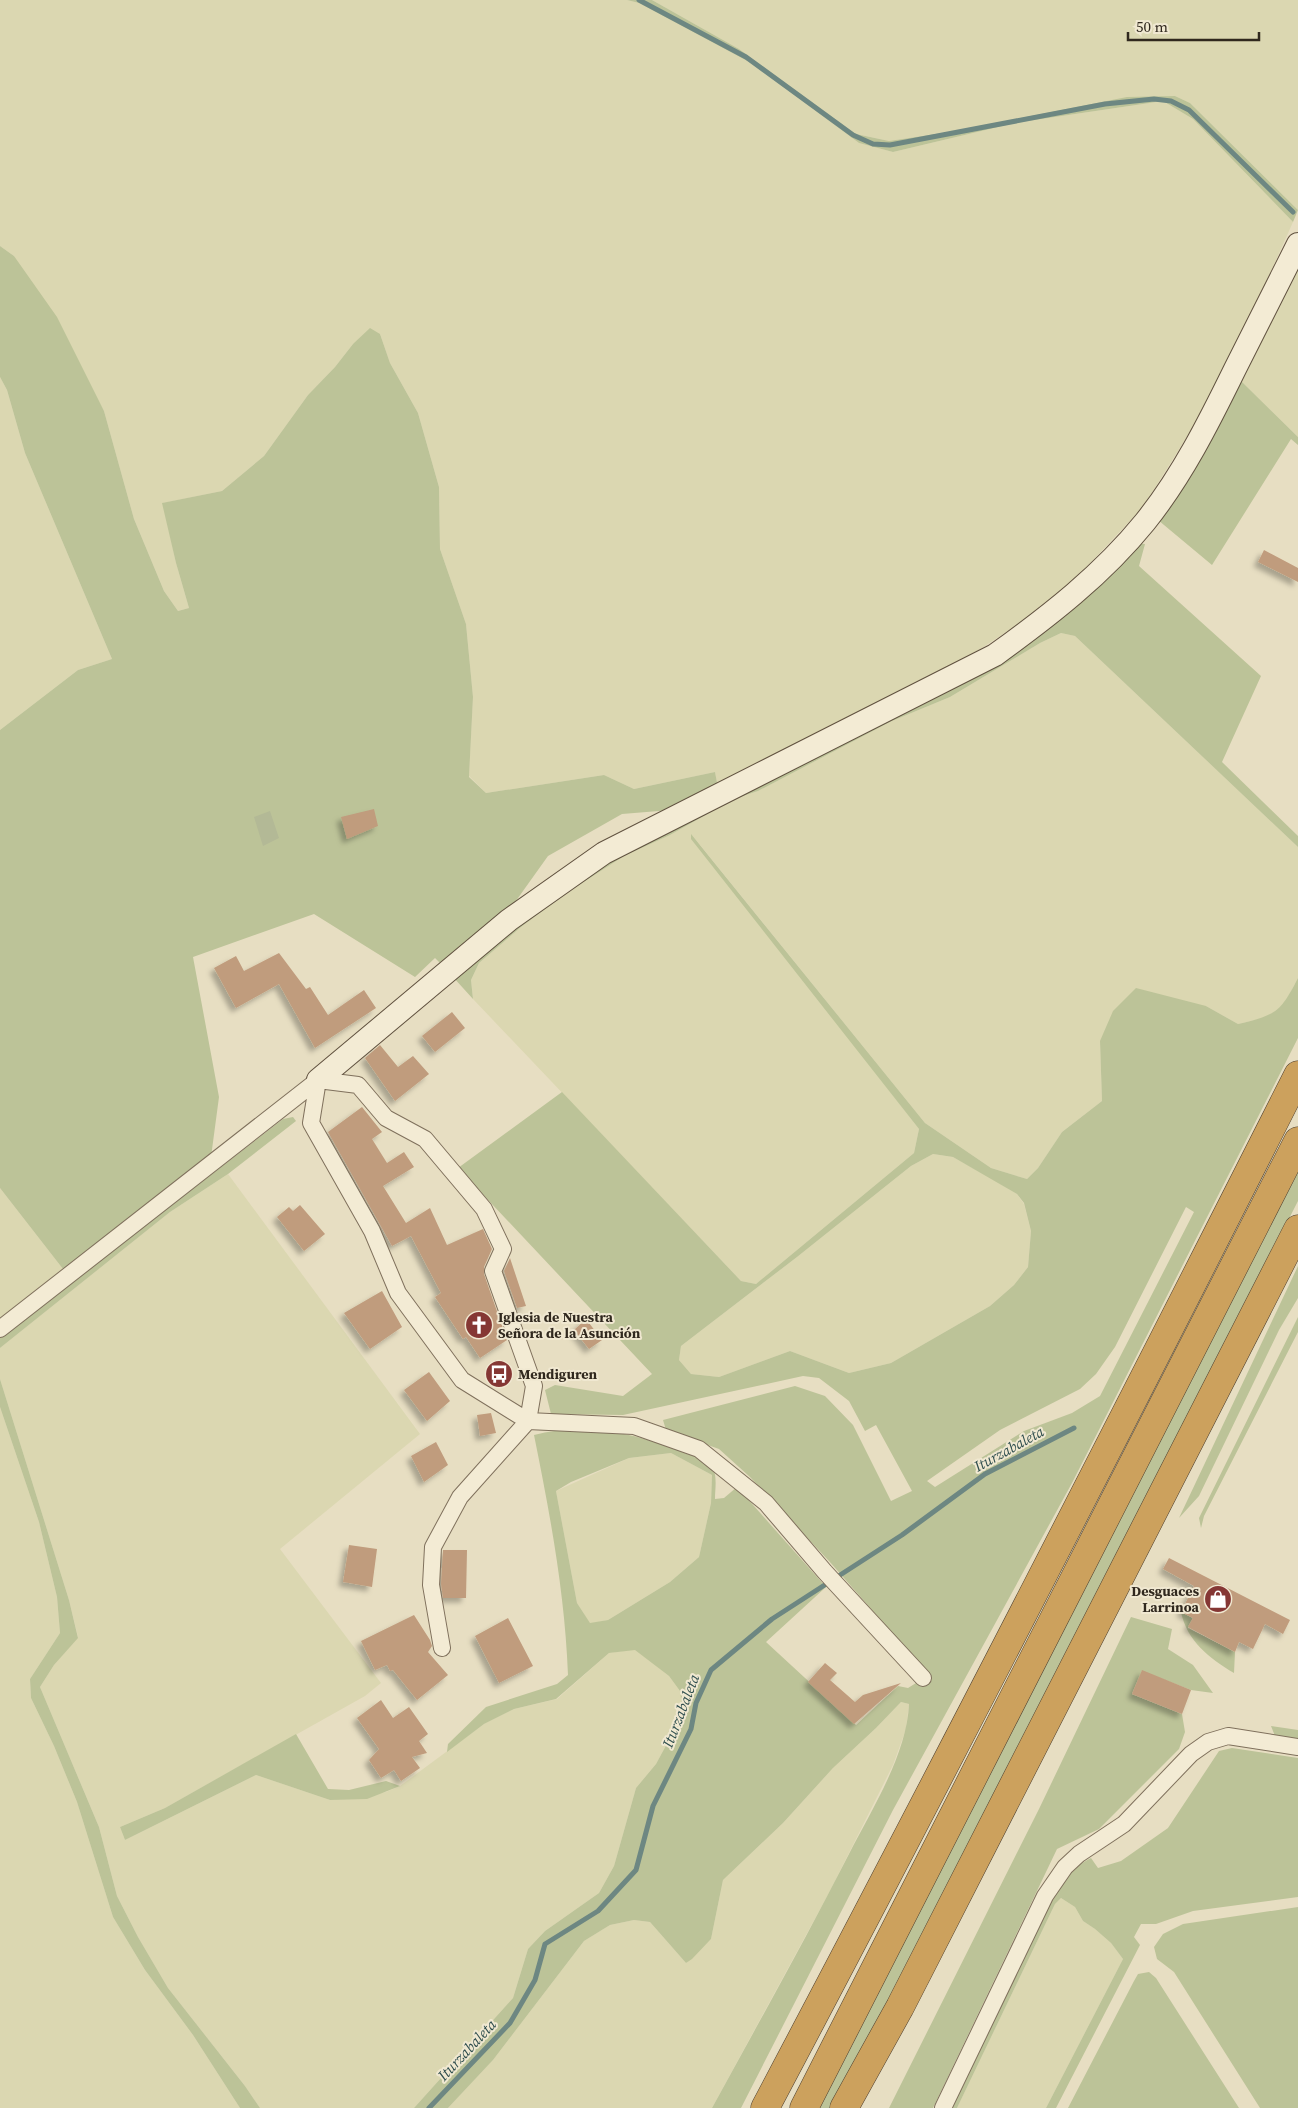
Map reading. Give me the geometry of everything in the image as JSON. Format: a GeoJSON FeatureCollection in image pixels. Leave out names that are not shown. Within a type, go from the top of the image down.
{"type":"FeatureCollection","features":[{"type":"Feature","properties":{"kind":"highway"},"geometry":{"type":"LineString","coordinates":[[768,2102],[959,1739],[1298,1075]]}},
{"type":"Feature","properties":{"kind":"highway"},"geometry":{"type":"LineString","coordinates":[[804,2108],[1298,1141]]}},
{"type":"Feature","properties":{"kind":"highway"},"geometry":{"type":"LineString","coordinates":[[844,2108],[904,1998],[1298,1229]]}},
{"type":"Feature","properties":{"kind":"street"},"geometry":{"type":"LineString","coordinates":[[0,1329],[318,1080],[509,920],[604,853],[995,655],[1054,613],[1101,570],[1145,522],[1177,478],[1216,409],[1298,244]]}},
{"type":"Feature","properties":{"kind":"street"},"geometry":{"type":"LineString","coordinates":[[318,1080],[358,1085],[386,1118],[425,1139],[484,1209],[504,1250],[493,1271],[534,1386],[528,1421],[460,1497],[433,1547],[431,1585],[442,1648]]}},
{"type":"Feature","properties":{"kind":"street"},"geometry":{"type":"LineString","coordinates":[[318,1080],[311,1123],[372,1231],[398,1293],[462,1380],[528,1421],[634,1426],[699,1449],[766,1503],[825,1572],[923,1678]]}},
{"type":"Feature","properties":{"kind":"street"},"geometry":{"type":"LineString","coordinates":[[943,2108],[1045,1896],[1065,1868],[1079,1854],[1124,1824],[1191,1754],[1208,1742],[1228,1736],[1298,1747]]}},
{"type":"Feature","properties":{"kind":"shaded area"},"geometry":{"type":"Polygon","coordinates":[[[0,0],[627,0],[639,3],[751,63],[859,143],[893,152],[1015,123],[1163,101],[1193,119],[1293,222],[1203,411],[1143,507],[1079,575],[1026,619],[971,655],[718,788],[715,772],[634,789],[604,775],[486,793],[469,776],[473,697],[466,624],[440,549],[439,487],[418,413],[390,363],[380,334],[353,344],[335,367],[308,395],[264,456],[222,491],[163,503],[176,563],[189,608],[178,611],[164,591],[134,519],[104,411],[14,256],[0,246],[0,0]]]}},
{"type":"Feature","properties":{"kind":"shaded area"},"geometry":{"type":"Polygon","coordinates":[[[652,0],[1298,0],[1298,210],[1190,103],[1175,96],[889,141],[856,134],[739,49],[652,0]]]}},
{"type":"Feature","properties":{"kind":"shaded area"},"geometry":{"type":"Polygon","coordinates":[[[1298,262],[1298,437],[1241,381],[1298,262]]]}},
{"type":"Feature","properties":{"kind":"shaded area"},"geometry":{"type":"Polygon","coordinates":[[[0,377],[7,390],[25,453],[112,659],[78,670],[0,730],[0,377]]]}},
{"type":"Feature","properties":{"kind":"shaded area"},"geometry":{"type":"Polygon","coordinates":[[[1061,633],[1075,636],[1298,847],[1298,978],[1285,1003],[1268,1017],[1238,1024],[1206,1006],[1100,1041],[1102,1101],[1062,1132],[1038,1168],[1027,1179],[991,1168],[925,1123],[692,835],[919,1129],[914,1153],[756,1284],[741,1281],[473,999],[471,980],[479,963],[521,927],[568,892],[624,856],[670,835],[734,799],[758,791],[892,721],[950,697],[1040,643],[1061,633]]]}},
{"type":"Feature","properties":{"kind":"shaded area"},"geometry":{"type":"Polygon","coordinates":[[[933,1154],[953,1157],[1017,1194],[1024,1204],[1031,1231],[1028,1267],[1014,1285],[990,1306],[891,1363],[849,1373],[790,1351],[719,1377],[691,1374],[679,1360],[681,1346],[911,1166],[933,1154]]]}},
{"type":"Feature","properties":{"kind":"shaded area"},"geometry":{"type":"Polygon","coordinates":[[[228,1174],[420,1434],[280,1549],[381,1683],[365,1696],[165,1808],[120,1827],[125,1840],[256,1775],[330,1800],[386,1792],[400,1786],[484,1724],[514,1709],[557,1699],[609,1653],[635,1649],[669,1676],[680,1691],[683,1714],[656,1764],[636,1788],[614,1866],[599,1893],[545,1931],[528,1949],[513,1998],[414,2108],[260,2108],[168,1988],[138,1937],[117,1896],[99,1827],[40,1687],[54,1665],[78,1637],[69,1600],[0,1379],[0,1348],[170,1212],[228,1174]]]}},
{"type":"Feature","properties":{"kind":"shaded area"},"geometry":{"type":"Polygon","coordinates":[[[0,1188],[63,1269],[0,1318],[0,1188]]]}},
{"type":"Feature","properties":{"kind":"shaded area"},"geometry":{"type":"Polygon","coordinates":[[[0,1407],[39,1522],[57,1597],[60,1633],[30,1679],[31,1698],[54,1746],[77,1802],[113,1917],[145,1970],[193,2035],[240,2108],[0,2108],[0,1407]]]}},
{"type":"Feature","properties":{"kind":"shaded area"},"geometry":{"type":"Polygon","coordinates":[[[671,1453],[712,1475],[711,1503],[699,1557],[670,1582],[608,1620],[590,1624],[577,1603],[556,1491],[629,1458],[671,1453]]]}},
{"type":"Feature","properties":{"kind":"shaded area"},"geometry":{"type":"Polygon","coordinates":[[[901,1702],[909,1704],[906,1729],[893,1765],[830,1891],[712,2108],[448,2108],[493,2060],[584,1941],[610,1925],[634,1920],[650,1922],[686,1963],[711,1939],[723,1880],[783,1823],[833,1768],[901,1702]]]}},
{"type":"Feature","properties":{"kind":"shaded area"},"geometry":{"type":"Polygon","coordinates":[[[1061,1898],[1075,1907],[1083,1921],[1111,1943],[1123,1959],[1046,2108],[957,2108],[1055,1904],[1061,1898]]]}},
{"type":"Feature","properties":{"kind":"green space"},"geometry":{"type":"Polygon","coordinates":[[[627,0],[652,0],[739,49],[856,134],[889,141],[955,131],[1127,97],[1175,96],[1190,103],[1298,210],[1293,222],[1193,119],[1163,101],[1015,123],[893,152],[859,143],[751,63],[639,3],[627,0]]]}},
{"type":"Feature","properties":{"kind":"green space"},"geometry":{"type":"Polygon","coordinates":[[[0,246],[14,256],[57,317],[104,411],[134,519],[164,591],[178,611],[189,608],[162,503],[222,491],[264,456],[308,395],[335,367],[353,344],[370,328],[380,334],[390,363],[418,413],[439,487],[440,549],[466,624],[473,697],[469,777],[486,793],[604,775],[634,789],[715,772],[718,788],[671,810],[622,814],[548,856],[508,912],[443,966],[435,958],[415,977],[314,914],[193,957],[219,1097],[211,1157],[63,1269],[0,1188],[0,730],[78,670],[112,659],[25,453],[7,390],[0,377],[0,246]]]}},
{"type":"Feature","properties":{"kind":"green space"},"geometry":{"type":"Polygon","coordinates":[[[1241,381],[1298,437],[1298,445],[1291,439],[1212,565],[1158,520],[1241,381]]]}},
{"type":"Feature","properties":{"kind":"green space"},"geometry":{"type":"Polygon","coordinates":[[[1136,543],[1145,544],[1139,566],[1261,676],[1222,762],[1298,836],[1298,847],[1075,636],[1061,633],[1040,643],[950,697],[892,721],[758,791],[734,799],[670,835],[624,856],[568,892],[521,927],[479,963],[471,980],[473,999],[453,977],[559,888],[943,691],[1136,543]]]}},
{"type":"Feature","properties":{"kind":"green space"},"geometry":{"type":"Polygon","coordinates":[[[270,811],[279,838],[263,846],[254,817],[270,811]]]}},
{"type":"Feature","properties":{"kind":"green space"},"geometry":{"type":"Polygon","coordinates":[[[691,834],[925,1123],[991,1168],[1027,1179],[1038,1168],[1062,1132],[1102,1101],[1100,1041],[1113,1011],[1136,988],[1206,1006],[1238,1024],[1261,1018],[1275,1011],[1286,999],[1298,978],[1298,1038],[1072,1483],[893,1810],[741,2108],[712,2108],[878,1800],[902,1742],[909,1704],[901,1702],[833,1768],[783,1823],[723,1880],[711,1939],[692,1959],[686,1963],[650,1922],[634,1920],[610,1925],[584,1941],[493,2060],[448,2108],[414,2108],[513,1998],[528,1949],[545,1931],[599,1893],[614,1866],[636,1788],[656,1764],[683,1714],[680,1691],[669,1676],[635,1650],[609,1653],[556,1699],[514,1709],[484,1724],[447,1752],[448,1744],[486,1707],[557,1684],[568,1675],[560,1584],[534,1435],[572,1429],[592,1430],[612,1432],[651,1441],[707,1461],[713,1469],[715,1477],[715,1499],[724,1498],[737,1487],[826,1587],[766,1642],[856,1725],[898,1686],[908,1688],[929,1675],[829,1561],[750,1477],[719,1449],[666,1430],[663,1420],[795,1386],[825,1396],[853,1425],[891,1501],[912,1491],[876,1425],[865,1431],[849,1401],[819,1378],[803,1376],[623,1415],[551,1414],[545,1390],[555,1385],[623,1396],[652,1374],[458,1168],[562,1092],[741,1281],[756,1284],[914,1153],[919,1129],[691,839],[691,834]],[[933,1154],[911,1166],[681,1346],[679,1360],[691,1374],[719,1377],[790,1351],[849,1373],[891,1363],[990,1306],[1014,1285],[1028,1267],[1031,1231],[1024,1203],[1017,1194],[953,1157],[933,1154]],[[1186,1207],[1115,1347],[1096,1374],[1080,1389],[1000,1430],[927,1481],[935,1487],[1024,1431],[1072,1413],[1100,1396],[1194,1212],[1186,1207]],[[671,1453],[629,1458],[571,1482],[556,1491],[577,1603],[590,1623],[608,1620],[670,1582],[699,1557],[711,1503],[712,1475],[671,1453]]]}},
{"type":"Feature","properties":{"kind":"green space"},"geometry":{"type":"Polygon","coordinates":[[[293,1117],[296,1121],[228,1174],[170,1212],[0,1348],[0,1338],[283,1119],[293,1117]]]}},
{"type":"Feature","properties":{"kind":"green space"},"geometry":{"type":"Polygon","coordinates":[[[1298,1168],[1298,1201],[836,2108],[816,2108],[1298,1168]]]}},
{"type":"Feature","properties":{"kind":"green space"},"geometry":{"type":"Polygon","coordinates":[[[1298,1266],[1298,1298],[1279,1330],[1199,1496],[1179,1518],[1298,1266]]]}},
{"type":"Feature","properties":{"kind":"green space"},"geometry":{"type":"Polygon","coordinates":[[[1298,1317],[1298,1332],[1204,1516],[1201,1528],[1199,1518],[1298,1317]]]}},
{"type":"Feature","properties":{"kind":"green space"},"geometry":{"type":"Polygon","coordinates":[[[0,1379],[69,1600],[78,1638],[54,1665],[40,1687],[99,1827],[117,1896],[138,1937],[168,1988],[260,2108],[240,2108],[193,2035],[145,1970],[113,1917],[77,1802],[54,1746],[31,1698],[30,1679],[60,1633],[57,1597],[39,1522],[0,1407],[0,1379]]]}},
{"type":"Feature","properties":{"kind":"green space"},"geometry":{"type":"Polygon","coordinates":[[[1181,1612],[1193,1618],[1188,1628],[1235,1652],[1234,1673],[1200,1648],[1188,1632],[1181,1612]]]}},
{"type":"Feature","properties":{"kind":"green space"},"geometry":{"type":"Polygon","coordinates":[[[1131,1617],[1172,1629],[1168,1649],[1193,1665],[1213,1693],[1191,1690],[1142,1671],[1132,1694],[1182,1714],[1185,1732],[1179,1749],[1099,1829],[1057,1849],[933,2108],[889,2108],[1039,1809],[1131,1617]]]}},
{"type":"Feature","properties":{"kind":"green space"},"geometry":{"type":"Polygon","coordinates":[[[1271,1726],[1298,1730],[1298,1739],[1275,1736],[1271,1726]]]}},
{"type":"Feature","properties":{"kind":"green space"},"geometry":{"type":"Polygon","coordinates":[[[296,1734],[328,1789],[349,1790],[386,1781],[400,1786],[367,1799],[330,1800],[256,1775],[125,1840],[120,1827],[165,1808],[296,1734]]]}},
{"type":"Feature","properties":{"kind":"green space"},"geometry":{"type":"Polygon","coordinates":[[[1232,1748],[1298,1758],[1298,1897],[1193,1911],[1156,1924],[1141,1924],[1134,1937],[1140,1945],[1056,2108],[1046,2108],[1123,1959],[1111,1943],[1083,1921],[1075,1907],[1061,1898],[1055,1904],[957,2108],[951,2108],[1052,1900],[1068,1876],[1078,1866],[1091,1858],[1098,1868],[1121,1861],[1168,1828],[1219,1751],[1232,1748]]]}},
{"type":"Feature","properties":{"kind":"green space"},"geometry":{"type":"Polygon","coordinates":[[[1298,1907],[1298,2108],[1260,2108],[1174,1972],[1157,1959],[1154,1947],[1163,1934],[1183,1924],[1298,1907]]]}},
{"type":"Feature","properties":{"kind":"green space"},"geometry":{"type":"Polygon","coordinates":[[[1149,1972],[1156,1978],[1239,2108],[1068,2108],[1138,1974],[1149,1972]]]}},
{"type":"Feature","properties":{"kind":"building"},"geometry":{"type":"Polygon","coordinates":[[[1264,550],[1298,568],[1298,582],[1258,562],[1264,550]]]}},
{"type":"Feature","properties":{"kind":"building"},"geometry":{"type":"Polygon","coordinates":[[[374,809],[378,826],[347,839],[341,817],[374,809]]]}},
{"type":"Feature","properties":{"kind":"building"},"geometry":{"type":"Polygon","coordinates":[[[279,953],[306,989],[310,987],[328,1015],[364,990],[376,1008],[315,1048],[279,984],[236,1008],[214,968],[236,956],[244,971],[279,953]]]}},
{"type":"Feature","properties":{"kind":"building"},"geometry":{"type":"Polygon","coordinates":[[[452,1012],[465,1028],[435,1052],[422,1036],[452,1012]]]}},
{"type":"Feature","properties":{"kind":"building"},"geometry":{"type":"Polygon","coordinates":[[[380,1045],[398,1067],[413,1056],[429,1074],[395,1101],[365,1058],[380,1045]]]}},
{"type":"Feature","properties":{"kind":"building"},"geometry":{"type":"Polygon","coordinates":[[[362,1107],[382,1132],[372,1139],[387,1163],[404,1152],[414,1167],[383,1186],[406,1223],[430,1208],[447,1245],[483,1229],[492,1249],[484,1267],[484,1274],[507,1340],[480,1358],[466,1337],[463,1339],[435,1297],[441,1293],[411,1236],[392,1246],[328,1132],[362,1107]]]}},
{"type":"Feature","properties":{"kind":"building"},"geometry":{"type":"Polygon","coordinates":[[[300,1205],[325,1234],[304,1251],[277,1217],[289,1207],[293,1211],[300,1205]]]}},
{"type":"Feature","properties":{"kind":"building"},"geometry":{"type":"Polygon","coordinates":[[[510,1258],[526,1306],[517,1308],[504,1271],[510,1258]]]}},
{"type":"Feature","properties":{"kind":"building"},"geometry":{"type":"Polygon","coordinates":[[[382,1291],[402,1327],[370,1349],[344,1313],[382,1291]]]}},
{"type":"Feature","properties":{"kind":"building"},"geometry":{"type":"Polygon","coordinates":[[[586,1319],[602,1340],[589,1349],[574,1330],[586,1319]]]}},
{"type":"Feature","properties":{"kind":"building"},"geometry":{"type":"Polygon","coordinates":[[[429,1372],[450,1401],[427,1421],[404,1390],[429,1372]]]}},
{"type":"Feature","properties":{"kind":"building"},"geometry":{"type":"Polygon","coordinates":[[[491,1413],[496,1433],[480,1436],[477,1415],[491,1413]]]}},
{"type":"Feature","properties":{"kind":"building"},"geometry":{"type":"Polygon","coordinates":[[[436,1442],[448,1465],[424,1482],[411,1456],[436,1442]]]}},
{"type":"Feature","properties":{"kind":"building"},"geometry":{"type":"Polygon","coordinates":[[[349,1545],[377,1549],[372,1587],[343,1582],[349,1545]]]}},
{"type":"Feature","properties":{"kind":"building"},"geometry":{"type":"Polygon","coordinates":[[[443,1550],[467,1550],[466,1598],[443,1598],[441,1584],[443,1550]]]}},
{"type":"Feature","properties":{"kind":"building","name":"Desguaces Larrinoa"},"geometry":{"type":"Polygon","coordinates":[[[1169,1558],[1290,1620],[1283,1634],[1265,1624],[1253,1649],[1239,1642],[1235,1652],[1188,1627],[1193,1618],[1181,1612],[1194,1586],[1163,1569],[1169,1558]]]}},
{"type":"Feature","properties":{"kind":"building"},"geometry":{"type":"Polygon","coordinates":[[[414,1615],[430,1640],[432,1646],[428,1652],[448,1675],[417,1700],[393,1670],[390,1671],[387,1665],[375,1670],[361,1641],[414,1615]]]}},
{"type":"Feature","properties":{"kind":"building"},"geometry":{"type":"Polygon","coordinates":[[[508,1618],[533,1666],[499,1683],[475,1636],[508,1618]]]}},
{"type":"Feature","properties":{"kind":"building"},"geometry":{"type":"Polygon","coordinates":[[[825,1663],[837,1673],[830,1680],[855,1702],[863,1695],[901,1683],[854,1724],[808,1682],[825,1663]]]}},
{"type":"Feature","properties":{"kind":"building"},"geometry":{"type":"Polygon","coordinates":[[[1142,1670],[1191,1690],[1182,1714],[1132,1694],[1142,1670]]]}},
{"type":"Feature","properties":{"kind":"building"},"geometry":{"type":"Polygon","coordinates":[[[381,1700],[393,1718],[409,1707],[428,1734],[419,1741],[427,1753],[412,1757],[420,1768],[401,1781],[394,1770],[381,1778],[369,1760],[379,1749],[357,1718],[381,1700]]]}},
{"type":"Feature","properties":{"kind":"waterway"},"geometry":{"type":"LineString","coordinates":[[639,0],[746,57],[853,135],[873,144],[890,145],[1105,104],[1154,99],[1171,101],[1189,110],[1293,212]]}},
{"type":"Feature","properties":{"kind":"waterway","name":"Iturzabaleta"},"geometry":{"type":"LineString","coordinates":[[429,2108],[510,2023],[535,1980],[545,1944],[598,1911],[636,1870],[653,1806],[691,1729],[696,1703],[711,1670],[772,1619],[902,1535],[985,1474],[1074,1428]]}},
{"type":"Feature","properties":{"kind":"place","name":"Iglesia de Nuestra Señora de la Asunción"},"geometry":{"type":"Point","coordinates":[479,1325]}},
{"type":"Feature","properties":{"kind":"place","name":"Mendiguren"},"geometry":{"type":"Point","coordinates":[499,1374]}},
{"type":"Feature","properties":{"kind":"place","name":"Desguaces Larrinoa"},"geometry":{"type":"Point","coordinates":[1218,1599]}}]}
